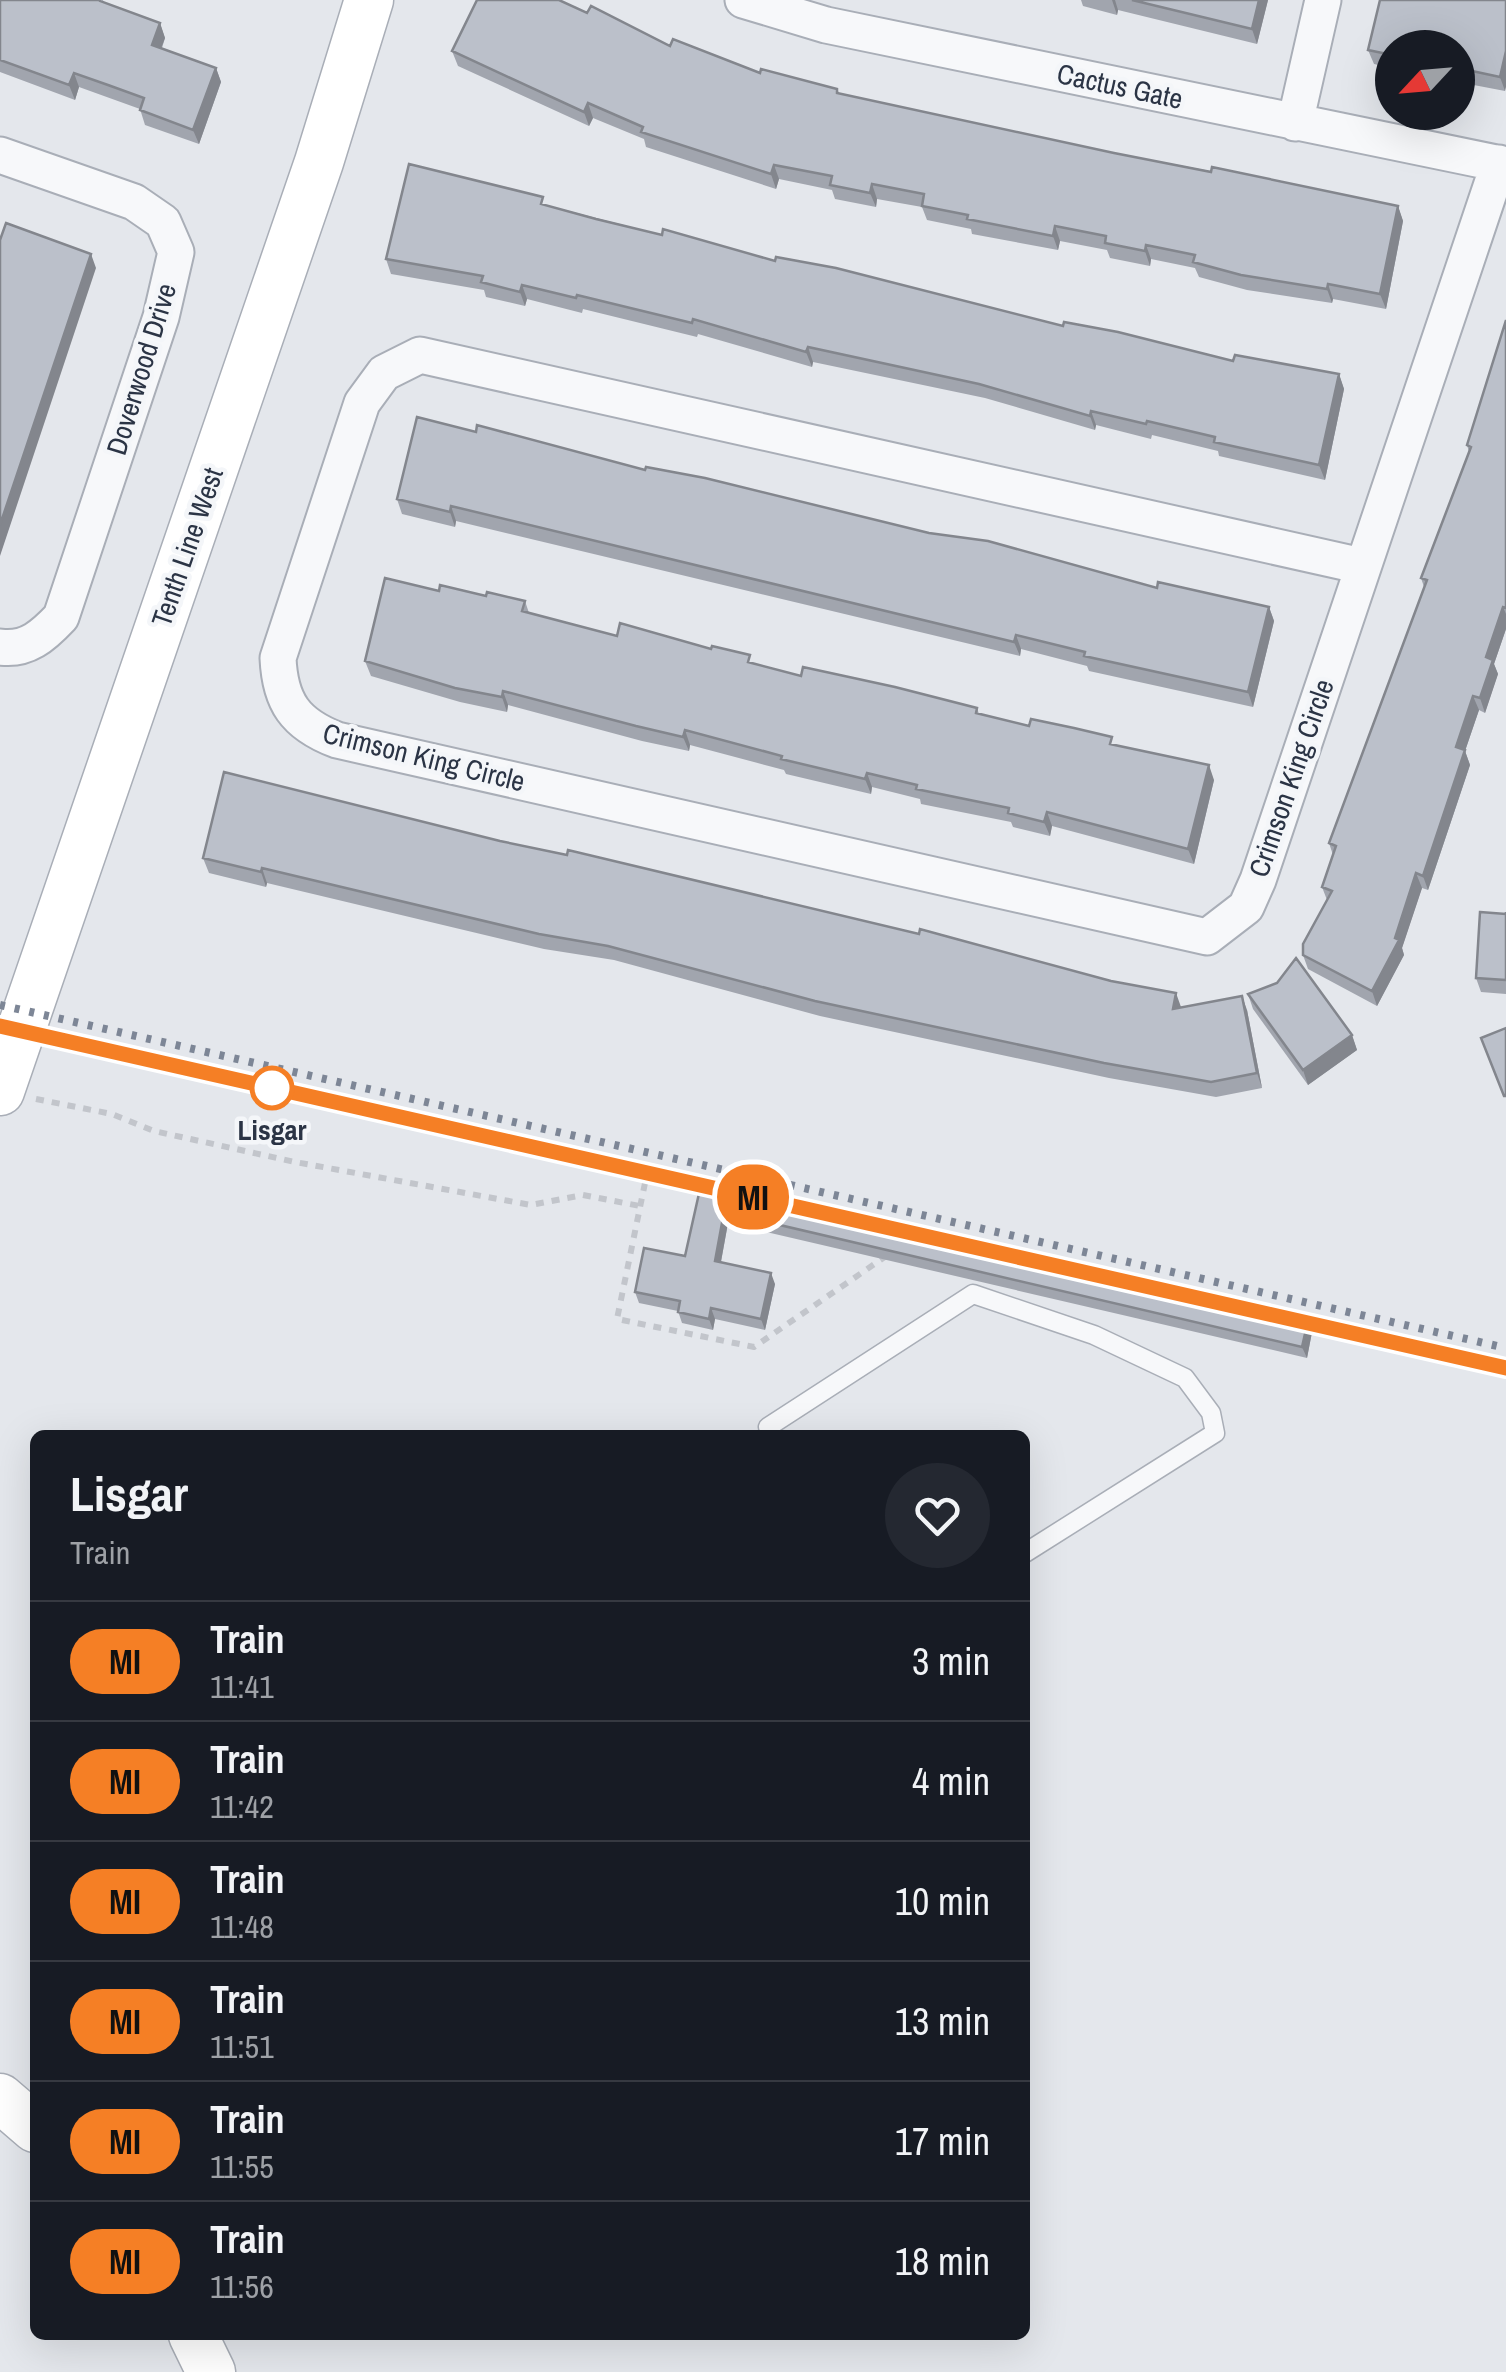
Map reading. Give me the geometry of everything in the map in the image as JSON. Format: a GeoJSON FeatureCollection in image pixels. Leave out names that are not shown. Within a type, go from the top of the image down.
{"type":"FeatureCollection","features":[{"type":"Feature","properties":{"kind":"street","name":"Tenth Line West"},"geometry":{"type":"LineString","coordinates":[[18,1095],[368,0]]}},
{"type":"Feature","properties":{"kind":"street","name":"Cactus Gate"},"geometry":{"type":"LineString","coordinates":[[743,0],[826,24],[1502,164],[1362,566]]}},
{"type":"Feature","properties":{"kind":"street"},"geometry":{"type":"LineString","coordinates":[[1295,123],[1323,0]]}},
{"type":"Feature","properties":{"kind":"street","name":"Doverwood Drive"},"geometry":{"type":"LineString","coordinates":[[0,155],[134,202],[163,222],[176,252],[161,317],[61,617],[39,640],[0,647]]}},
{"type":"Feature","properties":{"kind":"street","name":"Crimson King Circle"},"geometry":{"type":"LineString","coordinates":[[420,355],[1362,566],[1258,880],[1246,907],[1207,937],[336,740],[314,732],[291,713],[279,690],[278,658],[362,403],[384,374],[420,355]]}},
{"type":"Feature","properties":{"kind":"street"},"geometry":{"type":"LineString","coordinates":[[0,2098],[30,2124]]}},
{"type":"Feature","properties":{"kind":"street"},"geometry":{"type":"LineString","coordinates":[[195,2340],[211,2372]]}},
{"type":"Feature","properties":{"kind":"lane"},"geometry":{"type":"LineString","coordinates":[[768,1427],[973,1294],[1094,1335],[1185,1378],[1212,1413],[1215,1433],[1030,1550]]}},
{"type":"Feature","properties":{"kind":"path"},"geometry":{"type":"LineString","coordinates":[[18,1095],[112,1114],[154,1131],[294,1162],[531,1205],[583,1195],[640,1206]]}},
{"type":"Feature","properties":{"kind":"path"},"geometry":{"type":"LineString","coordinates":[[644,1183],[618,1318],[754,1346],[894,1250]]}},
{"type":"Feature","properties":{"kind":"building"},"geometry":{"type":"Polygon","coordinates":[[[0,0],[100,0],[160,23],[152,45],[216,68],[193,130],[140,110],[144,98],[74,73],[69,85],[0,60],[0,0]]]}},
{"type":"Feature","properties":{"kind":"building"},"geometry":{"type":"Polygon","coordinates":[[[477,0],[559,0],[587,13],[591,6],[670,46],[673,39],[760,73],[761,69],[837,89],[837,93],[1114,153],[1211,172],[1212,167],[1398,206],[1380,294],[1241,275],[1193,262],[1195,255],[1146,245],[1145,251],[1105,243],[1106,236],[1055,226],[1053,236],[967,219],[968,215],[922,206],[924,194],[872,184],[870,193],[830,185],[832,176],[774,165],[771,174],[641,132],[643,127],[588,103],[584,112],[452,51],[477,0]]]}},
{"type":"Feature","properties":{"kind":"building"},"geometry":{"type":"Polygon","coordinates":[[[1132,0],[1259,0],[1252,29],[1132,0]]]}},
{"type":"Feature","properties":{"kind":"building"},"geometry":{"type":"Polygon","coordinates":[[[1380,0],[1506,0],[1506,51],[1500,77],[1475,72],[1475,30],[1375,30],[1375,51],[1368,50],[1380,0]]]}},
{"type":"Feature","properties":{"kind":"building"},"geometry":{"type":"Polygon","coordinates":[[[409,164],[543,197],[541,204],[596,219],[662,235],[663,229],[775,261],[776,257],[836,268],[1063,326],[1064,322],[1118,332],[1233,361],[1235,355],[1339,374],[1319,465],[1214,442],[1215,437],[1147,421],[1146,424],[1091,411],[1090,416],[979,384],[808,347],[806,352],[693,319],[692,323],[522,285],[520,292],[481,282],[483,276],[386,259],[409,164]]]}},
{"type":"Feature","properties":{"kind":"building"},"geometry":{"type":"Polygon","coordinates":[[[6,223],[91,254],[0,525],[0,240],[6,223]]]}},
{"type":"Feature","properties":{"kind":"building"},"geometry":{"type":"Polygon","coordinates":[[[1506,320],[1506,608],[1503,607],[1486,657],[1493,660],[1480,698],[1473,696],[1456,747],[1465,750],[1423,876],[1416,873],[1395,938],[1399,940],[1372,991],[1303,955],[1303,944],[1332,891],[1322,887],[1336,846],[1329,843],[1427,580],[1421,578],[1471,447],[1467,445],[1506,320]]]}},
{"type":"Feature","properties":{"kind":"building"},"geometry":{"type":"Polygon","coordinates":[[[417,417],[476,432],[477,425],[645,470],[646,467],[705,478],[929,533],[988,541],[1157,588],[1158,582],[1269,607],[1248,692],[1084,656],[1085,652],[1016,635],[1014,642],[451,506],[450,512],[397,499],[417,417]]]}},
{"type":"Feature","properties":{"kind":"building"},"geometry":{"type":"Polygon","coordinates":[[[385,578],[439,591],[440,585],[486,596],[487,592],[525,601],[522,611],[617,636],[620,623],[711,649],[712,646],[750,655],[748,662],[801,676],[803,667],[895,687],[977,708],[976,713],[1029,726],[1031,719],[1074,728],[1112,737],[1110,744],[1209,765],[1188,849],[1047,812],[1044,822],[1008,813],[1009,808],[916,789],[917,785],[867,773],[865,779],[781,759],[782,756],[685,730],[683,737],[503,691],[502,697],[455,688],[365,661],[385,578]]]}},
{"type":"Feature","properties":{"kind":"building"},"geometry":{"type":"Polygon","coordinates":[[[224,772],[500,841],[567,855],[568,850],[919,934],[920,929],[1111,981],[1176,993],[1173,1009],[1242,996],[1257,1073],[1211,1082],[1104,1063],[815,1001],[608,946],[203,858],[224,772]]]}},
{"type":"Feature","properties":{"kind":"building"},"geometry":{"type":"Polygon","coordinates":[[[1480,912],[1506,914],[1506,980],[1476,978],[1480,912]]]}},
{"type":"Feature","properties":{"kind":"building"},"geometry":{"type":"Polygon","coordinates":[[[1296,958],[1352,1035],[1303,1070],[1248,994],[1277,983],[1296,958]]]}},
{"type":"Feature","properties":{"kind":"building"},"geometry":{"type":"Polygon","coordinates":[[[1506,1028],[1506,1096],[1504,1096],[1481,1038],[1506,1028]]]}},
{"type":"Feature","properties":{"kind":"building"},"geometry":{"type":"Polygon","coordinates":[[[702,1180],[1309,1316],[1302,1347],[724,1212],[715,1261],[771,1273],[761,1319],[711,1308],[709,1319],[678,1312],[680,1301],[635,1292],[644,1248],[685,1256],[702,1180]]]}},
{"type":"Feature","properties":{"kind":"railway"},"geometry":{"type":"LineString","coordinates":[[0,1005],[1506,1348]]}},
{"type":"Feature","properties":{"kind":"railway"},"geometry":{"type":"LineString","coordinates":[[0,1026],[726,1191]]}},
{"type":"Feature","properties":{"kind":"railway"},"geometry":{"type":"LineString","coordinates":[[1287,1318],[1506,1368]]}},
{"type":"Feature","properties":{"kind":"train","name":"MI"},"geometry":{"type":"LineString","coordinates":[[0,1026],[1506,1368]]}},
{"type":"Feature","properties":{"kind":"place","name":"Lisgar"},"geometry":{"type":"Point","coordinates":[272,1088]}}]}
